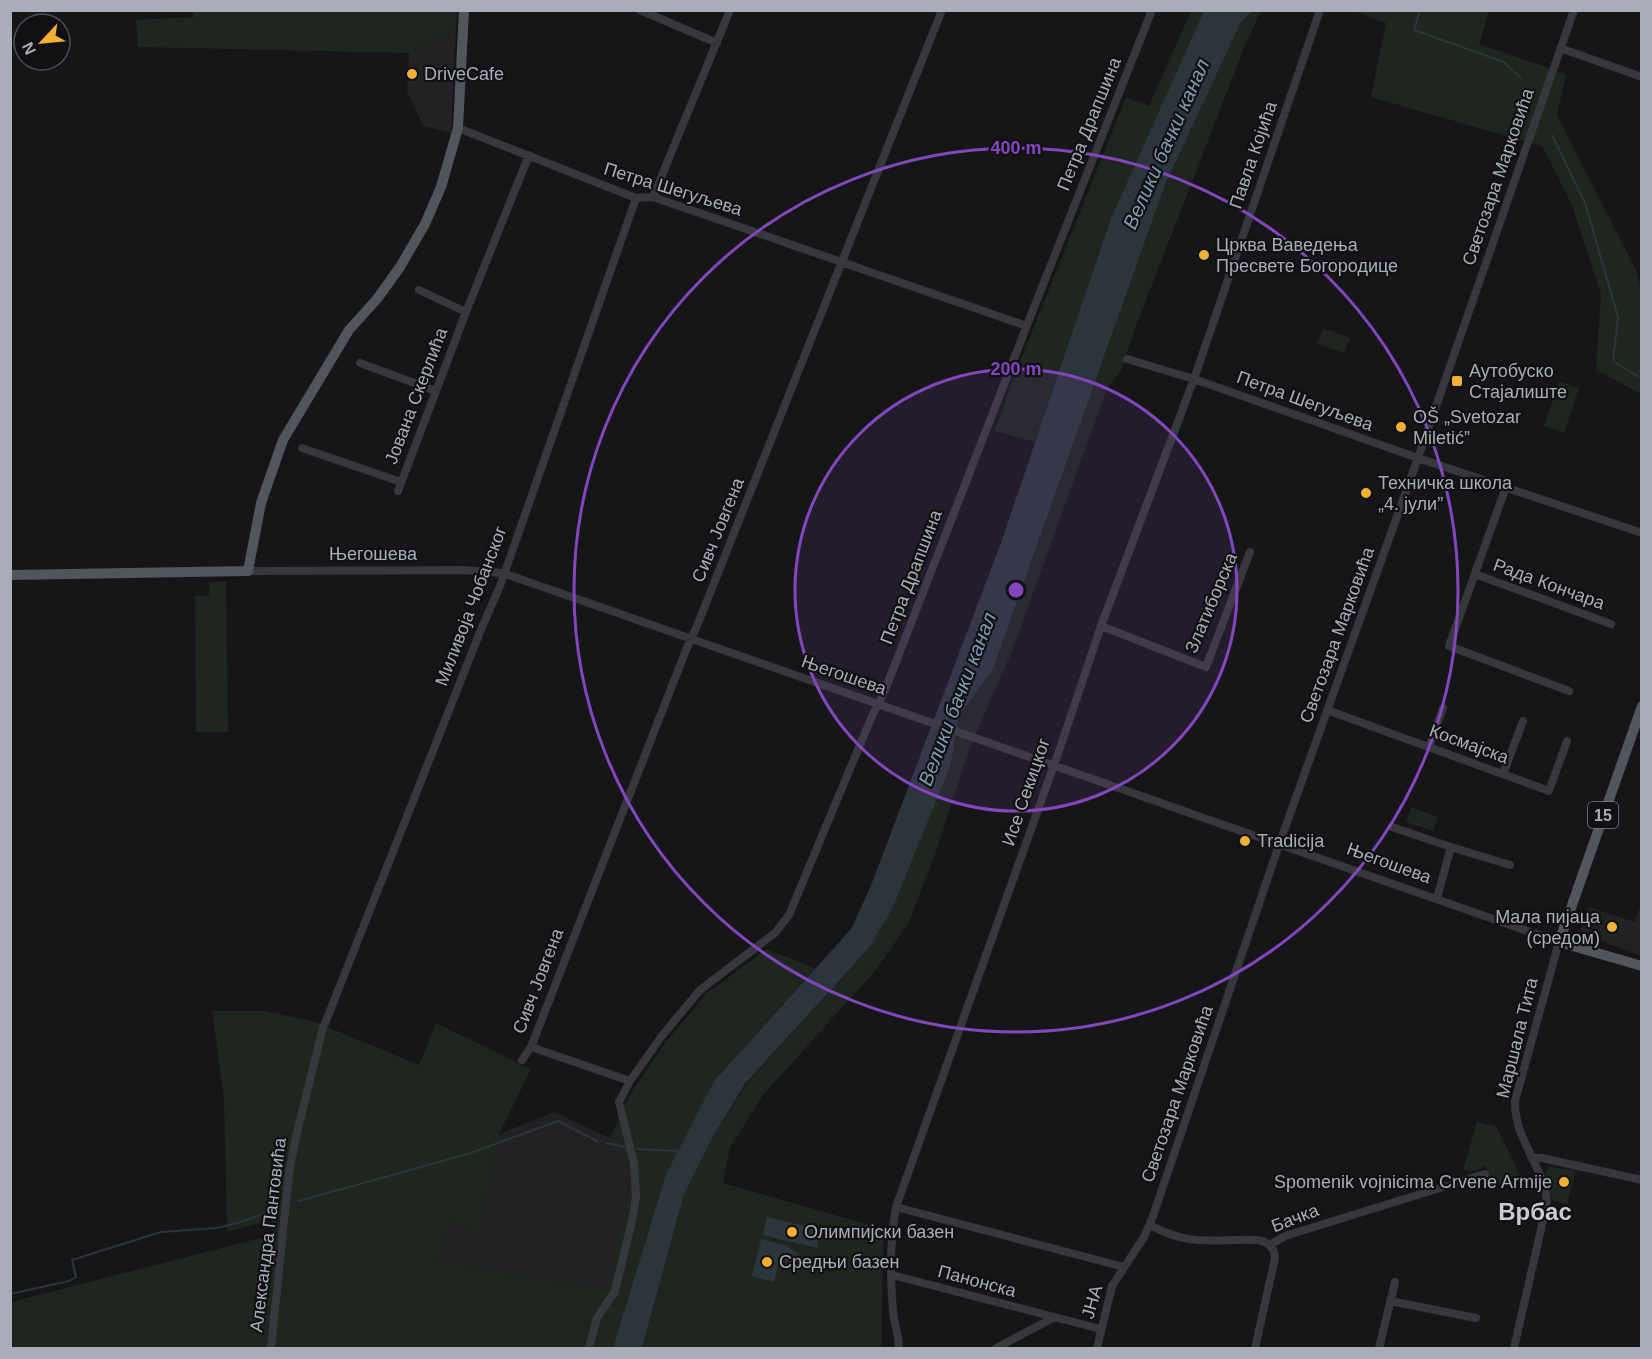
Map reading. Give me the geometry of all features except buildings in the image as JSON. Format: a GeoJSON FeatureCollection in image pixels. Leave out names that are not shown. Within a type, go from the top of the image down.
{"type":"FeatureCollection","features":[{"type":"Feature","properties":{"kind":"main road"},"geometry":{"type":"LineString","coordinates":[[248,571],[261,503],[284,440],[349,330],[400,267],[425,224],[441,187],[458,128],[464,10]]}},
{"type":"Feature","properties":{"kind":"main road","name":"Његошева"},"geometry":{"type":"LineString","coordinates":[[10,575],[248,571]]}},
{"type":"Feature","properties":{"kind":"main road","name":"15"},"geometry":{"type":"LineString","coordinates":[[1559,942],[1641,706]]}},
{"type":"Feature","properties":{"kind":"main road","name":"Његошева"},"geometry":{"type":"LineString","coordinates":[[1559,942],[1641,966]]}},
{"type":"Feature","properties":{"kind":"street"},"geometry":{"type":"LineString","coordinates":[[640,10],[717,43]]}},
{"type":"Feature","properties":{"kind":"street"},"geometry":{"type":"LineString","coordinates":[[653,197],[730,10]]}},
{"type":"Feature","properties":{"kind":"street","name":"Сивч Јовгена"},"geometry":{"type":"LineString","coordinates":[[522,1060],[531,1047],[942,10]]}},
{"type":"Feature","properties":{"kind":"street","name":"Петра Драпшина"},"geometry":{"type":"LineString","coordinates":[[588,1348],[597,1318],[615,1291],[636,1197],[634,1163],[619,1102],[630,1082],[674,1019],[700,990],[774,933],[789,915],[879,704],[1152,10]]}},
{"type":"Feature","properties":{"kind":"street","name":"Павла Којића"},"geometry":{"type":"LineString","coordinates":[[1194,379],[1320,10]]}},
{"type":"Feature","properties":{"kind":"street","name":"Светозара Марковића"},"geometry":{"type":"LineString","coordinates":[[1124,1267],[1149,1225],[1280,842],[1418,458],[1574,10]]}},
{"type":"Feature","properties":{"kind":"street"},"geometry":{"type":"LineString","coordinates":[[1560,48],[1641,77]]}},
{"type":"Feature","properties":{"kind":"street","name":"Петра Шегуљева"},"geometry":{"type":"LineString","coordinates":[[458,128],[636,198],[653,197],[1027,326]]}},
{"type":"Feature","properties":{"kind":"street","name":"Јована Скерлића"},"geometry":{"type":"LineString","coordinates":[[398,491],[529,155]]}},
{"type":"Feature","properties":{"kind":"street","name":"Миливоја Чобанског"},"geometry":{"type":"LineString","coordinates":[[326,1020],[500,586],[636,198]]}},
{"type":"Feature","properties":{"kind":"street","name":"Јована Скерлића"},"geometry":{"type":"LineString","coordinates":[[419,290],[466,312]]}},
{"type":"Feature","properties":{"kind":"street","name":"Петра Шегуљева"},"geometry":{"type":"LineString","coordinates":[[1127,359],[1194,379],[1641,533]]}},
{"type":"Feature","properties":{"kind":"street"},"geometry":{"type":"LineString","coordinates":[[360,363],[436,391]]}},
{"type":"Feature","properties":{"kind":"street","name":"Исе Секицког"},"geometry":{"type":"LineString","coordinates":[[892,1275],[896,1207],[1101,626],[1194,379]]}},
{"type":"Feature","properties":{"kind":"street"},"geometry":{"type":"LineString","coordinates":[[302,448],[401,482]]}},
{"type":"Feature","properties":{"kind":"street"},"geometry":{"type":"LineString","coordinates":[[1506,488],[1449,646],[1569,691]]}},
{"type":"Feature","properties":{"kind":"street","name":"Златиборска"},"geometry":{"type":"LineString","coordinates":[[1101,626],[1206,667],[1251,552]]}},
{"type":"Feature","properties":{"kind":"street","name":"Његошева"},"geometry":{"type":"LineString","coordinates":[[248,571],[464,570],[503,573],[1053,766],[1280,842],[1559,942]]}},
{"type":"Feature","properties":{"kind":"street","name":"Рада Кончара"},"geometry":{"type":"LineString","coordinates":[[1475,574],[1611,624]]}},
{"type":"Feature","properties":{"kind":"street"},"geometry":{"type":"LineString","coordinates":[[1429,747],[1443,708]]}},
{"type":"Feature","properties":{"kind":"street","name":"Космајска"},"geometry":{"type":"LineString","coordinates":[[1327,710],[1549,791],[1567,741]]}},
{"type":"Feature","properties":{"kind":"street"},"geometry":{"type":"LineString","coordinates":[[1503,774],[1523,721]]}},
{"type":"Feature","properties":{"kind":"street"},"geometry":{"type":"LineString","coordinates":[[1392,827],[1451,848],[1510,865]]}},
{"type":"Feature","properties":{"kind":"street"},"geometry":{"type":"LineString","coordinates":[[1437,898],[1451,848]]}},
{"type":"Feature","properties":{"kind":"street","name":"Маршала Тита"},"geometry":{"type":"LineString","coordinates":[[1516,1348],[1547,1206],[1544,1185],[1517,1123],[1515,1101],[1559,942]]}},
{"type":"Feature","properties":{"kind":"street","name":"Александра Пантовића"},"geometry":{"type":"LineString","coordinates":[[271,1348],[289,1173],[298,1126],[326,1020]]}},
{"type":"Feature","properties":{"kind":"street"},"geometry":{"type":"LineString","coordinates":[[531,1047],[630,1082]]}},
{"type":"Feature","properties":{"kind":"street"},"geometry":{"type":"LineString","coordinates":[[1531,1157],[1641,1180]]}},
{"type":"Feature","properties":{"kind":"street","name":"Бачка"},"geometry":{"type":"LineString","coordinates":[[1149,1225],[1164,1233],[1189,1240],[1252,1240],[1263,1241],[1270,1245],[1285,1236],[1485,1174]]}},
{"type":"Feature","properties":{"kind":"street"},"geometry":{"type":"LineString","coordinates":[[896,1207],[1124,1267]]}},
{"type":"Feature","properties":{"kind":"street"},"geometry":{"type":"LineString","coordinates":[[1255,1348],[1275,1258],[1274,1250],[1270,1245]]}},
{"type":"Feature","properties":{"kind":"street","name":"ЈНА"},"geometry":{"type":"LineString","coordinates":[[1097,1348],[1110,1292],[1124,1267]]}},
{"type":"Feature","properties":{"kind":"street"},"geometry":{"type":"LineString","coordinates":[[892,1275],[893,1311],[899,1347],[909,1348]]}},
{"type":"Feature","properties":{"kind":"street","name":"Панонска"},"geometry":{"type":"LineString","coordinates":[[892,1275],[1101,1329]]}},
{"type":"Feature","properties":{"kind":"street"},"geometry":{"type":"LineString","coordinates":[[1379,1348],[1395,1282]]}},
{"type":"Feature","properties":{"kind":"street"},"geometry":{"type":"LineString","coordinates":[[1390,1301],[1476,1318]]}},
{"type":"Feature","properties":{"kind":"street"},"geometry":{"type":"LineString","coordinates":[[996,1348],[1053,1318]]}},
{"type":"Feature","properties":{"kind":"shaded area"},"geometry":{"type":"Polygon","coordinates":[[[457,10],[456,30],[409,53],[138,47],[136,20],[193,17],[194,11],[457,10]]]}},
{"type":"Feature","properties":{"kind":"shaded area"},"geometry":{"type":"Polygon","coordinates":[[[1191,11],[1204,11],[1111,218],[1036,442],[994,431],[1126,97],[1149,106],[1191,11]]]}},
{"type":"Feature","properties":{"kind":"shaded area"},"geometry":{"type":"Polygon","coordinates":[[[1252,11],[1261,11],[1244,48],[1136,326],[1122,369],[1108,387],[1013,649],[970,747],[936,852],[908,924],[876,970],[763,1095],[730,1148],[723,1183],[884,1229],[881,1348],[642,1348],[684,1194],[712,1138],[746,1084],[869,948],[951,764],[958,718],[993,669],[1165,185],[1241,22],[1252,11]]]}},
{"type":"Feature","properties":{"kind":"shaded area"},"geometry":{"type":"Polygon","coordinates":[[[1354,11],[1489,11],[1479,44],[1566,74],[1557,115],[1636,270],[1641,289],[1641,394],[1596,370],[1601,295],[1572,205],[1542,146],[1371,97],[1386,23],[1354,11]]]}},
{"type":"Feature","properties":{"kind":"shaded area"},"geometry":{"type":"Polygon","coordinates":[[[456,30],[451,133],[423,126],[407,91],[409,53],[456,30]]]}},
{"type":"Feature","properties":{"kind":"shaded area"},"geometry":{"type":"Polygon","coordinates":[[[1323,328],[1350,338],[1344,353],[1317,344],[1323,328]]]}},
{"type":"Feature","properties":{"kind":"shaded area"},"geometry":{"type":"Polygon","coordinates":[[[1559,381],[1579,388],[1564,433],[1544,426],[1559,381]]]}},
{"type":"Feature","properties":{"kind":"shaded area"},"geometry":{"type":"Polygon","coordinates":[[[226,581],[228,732],[196,732],[195,596],[209,596],[209,582],[226,581]]]}},
{"type":"Feature","properties":{"kind":"shaded area"},"geometry":{"type":"Polygon","coordinates":[[[1411,807],[1438,817],[1433,831],[1406,822],[1411,807]]]}},
{"type":"Feature","properties":{"kind":"shaded area","name":"Мала пијаца (средом)"},"geometry":{"type":"Polygon","coordinates":[[[1641,902],[1641,956],[1580,933],[1589,907],[1635,922],[1641,902]]]}},
{"type":"Feature","properties":{"kind":"shaded area"},"geometry":{"type":"Polygon","coordinates":[[[767,949],[815,968],[714,1081],[666,1174],[613,1348],[11,1348],[11,1302],[273,1235],[271,1220],[227,1232],[224,1098],[212,1011],[264,1011],[316,1022],[419,1065],[436,1023],[531,1069],[499,1134],[480,1233],[450,1223],[437,1260],[607,1289],[631,1180],[622,1139],[610,1138],[630,1094],[662,1047],[706,994],[767,949]]]}},
{"type":"Feature","properties":{"kind":"shaded area"},"geometry":{"type":"Polygon","coordinates":[[[554,1112],[610,1138],[622,1139],[631,1180],[608,1289],[436,1260],[450,1223],[480,1232],[499,1134],[554,1112]]]}},
{"type":"Feature","properties":{"kind":"shaded area"},"geometry":{"type":"Polygon","coordinates":[[[1477,1122],[1496,1126],[1520,1175],[1523,1187],[1498,1183],[1490,1176],[1485,1166],[1476,1171],[1463,1170],[1477,1122]]]}},
{"type":"Feature","properties":{"kind":"shaded area"},"geometry":{"type":"Polygon","coordinates":[[[1550,1167],[1576,1170],[1567,1204],[1552,1200],[1544,1174],[1550,1167]]]}},
{"type":"Feature","properties":{"kind":"water","name":"Велики бачки канал"},"geometry":{"type":"Polygon","coordinates":[[[1204,11],[1252,11],[1241,22],[1165,185],[993,669],[958,718],[951,764],[893,907],[869,948],[745,1084],[712,1138],[684,1194],[642,1348],[613,1348],[666,1174],[714,1081],[851,929],[870,888],[1002,540],[1111,218],[1204,11]]]}},
{"type":"Feature","properties":{"kind":"water","name":"Олимпијски базен"},"geometry":{"type":"Polygon","coordinates":[[[767,1217],[821,1230],[817,1248],[763,1235],[767,1217]]]}},
{"type":"Feature","properties":{"kind":"water","name":"Средњи базен"},"geometry":{"type":"Polygon","coordinates":[[[761,1239],[785,1245],[799,1254],[796,1264],[779,1260],[774,1282],[752,1276],[761,1239]]]}},
{"type":"Feature","properties":{"kind":"waterway"},"geometry":{"type":"LineString","coordinates":[[1420,10],[1414,30],[1504,62],[1522,79]]}},
{"type":"Feature","properties":{"kind":"waterway"},"geometry":{"type":"LineString","coordinates":[[1552,135],[1585,203],[1618,317],[1613,361],[1642,379]]}},
{"type":"Feature","properties":{"kind":"waterway"},"geometry":{"type":"LineString","coordinates":[[299,1201],[471,1153],[558,1121],[597,1141]]}},
{"type":"Feature","properties":{"kind":"waterway"},"geometry":{"type":"LineString","coordinates":[[606,1143],[626,1147]]}},
{"type":"Feature","properties":{"kind":"waterway"},"geometry":{"type":"LineString","coordinates":[[637,1149],[678,1151]]}},
{"type":"Feature","properties":{"kind":"waterway"},"geometry":{"type":"LineString","coordinates":[[10,1294],[69,1281],[76,1277],[72,1260],[161,1232],[217,1228],[279,1208]]}},
{"type":"Feature","properties":{"kind":"place","name":"DriveCafe"},"geometry":{"type":"Point","coordinates":[412,74]}},
{"type":"Feature","properties":{"kind":"place","name":"Црква Ваведења Пресвете Богородице"},"geometry":{"type":"Point","coordinates":[1204,255]}},
{"type":"Feature","properties":{"kind":"place","name":"Аутобуско Стајалиште"},"geometry":{"type":"Point","coordinates":[1457,381]}},
{"type":"Feature","properties":{"kind":"place","name":"OŠ „Svetozar Miletić”"},"geometry":{"type":"Point","coordinates":[1401,427]}},
{"type":"Feature","properties":{"kind":"place","name":"Техничка школа „4. јули”"},"geometry":{"type":"Point","coordinates":[1366,493]}},
{"type":"Feature","properties":{"kind":"place","name":"Tradicija"},"geometry":{"type":"Point","coordinates":[1245,841]}},
{"type":"Feature","properties":{"kind":"place","name":"Мала пијаца (средом)"},"geometry":{"type":"Point","coordinates":[1612,927]}},
{"type":"Feature","properties":{"kind":"place","name":"Spomenik vojnicima Crvene Armije"},"geometry":{"type":"Point","coordinates":[1564,1182]}},
{"type":"Feature","properties":{"kind":"place","name":"Олимпијски базен"},"geometry":{"type":"Point","coordinates":[792,1232]}},
{"type":"Feature","properties":{"kind":"place","name":"Средњи базен"},"geometry":{"type":"Point","coordinates":[767,1262]}},
{"type":"Feature","properties":{"kind":"district","name":"Врбас"},"geometry":{"type":"Point","coordinates":[1535,1211]}}]}
